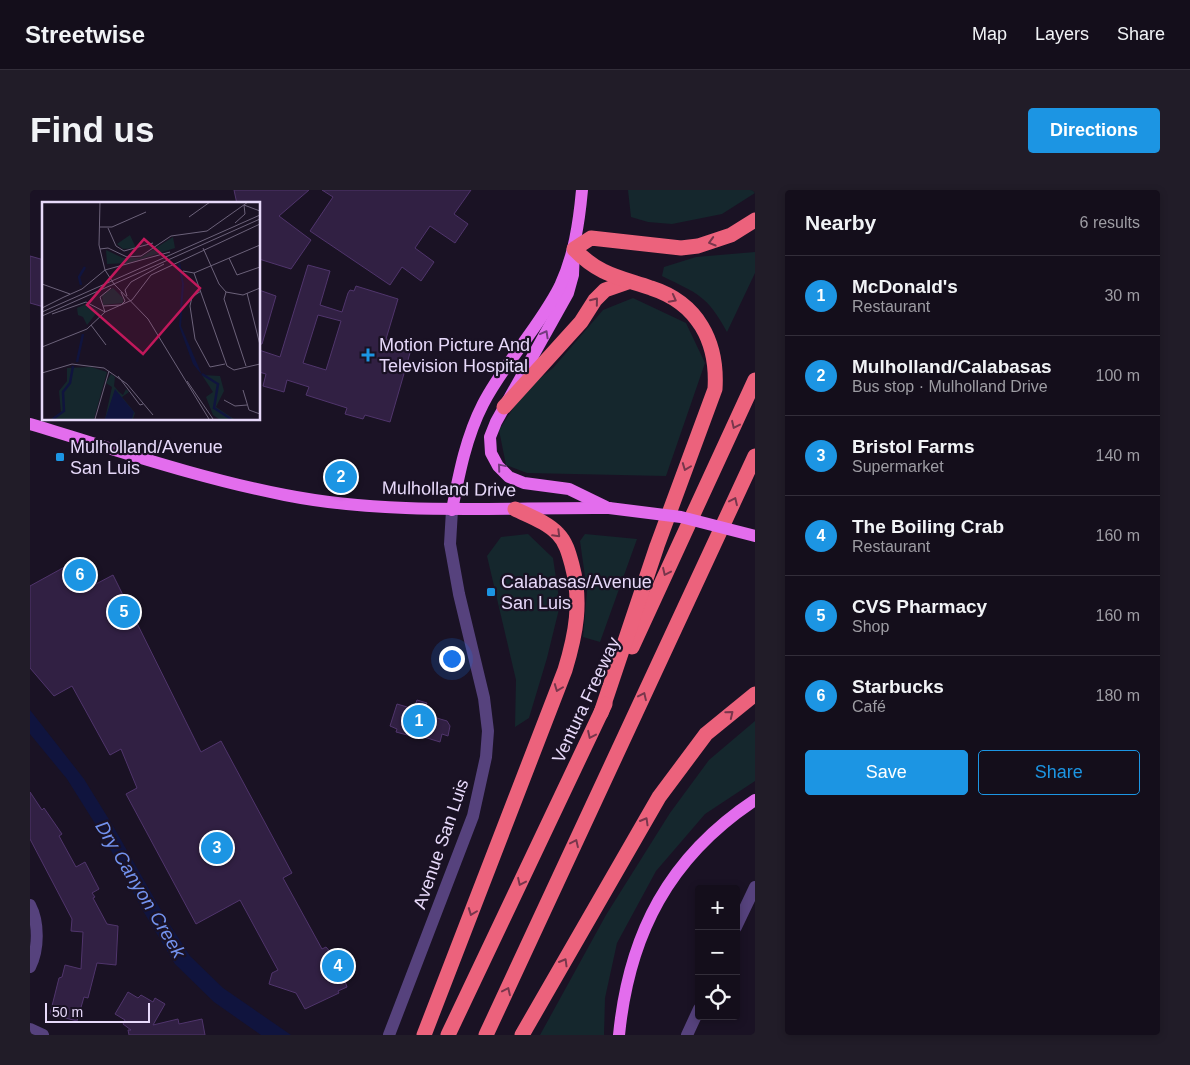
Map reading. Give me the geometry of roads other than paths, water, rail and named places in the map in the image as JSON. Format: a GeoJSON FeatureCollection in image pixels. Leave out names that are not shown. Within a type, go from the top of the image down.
{"type":"FeatureCollection","features":[{"type":"Feature","properties":{"kind":"highway"},"geometry":{"type":"LineString","coordinates":[[601,713],[657,546],[715,389],[717,366],[713,351],[698,320],[684,305],[653,288],[628,282],[597,269],[574,249],[591,238],[681,248],[698,246],[731,235],[755,220]]}},
{"type":"Feature","properties":{"kind":"highway"},"geometry":{"type":"LineString","coordinates":[[504,407],[581,322],[595,300],[605,290],[628,282]]}},
{"type":"Feature","properties":{"kind":"highway","name":"Ventura Freeway"},"geometry":{"type":"LineString","coordinates":[[448,1035],[601,713],[755,380]]}},
{"type":"Feature","properties":{"kind":"highway"},"geometry":{"type":"LineString","coordinates":[[486,1035],[755,456]]}},
{"type":"Feature","properties":{"kind":"highway"},"geometry":{"type":"LineString","coordinates":[[424,1035],[513,806],[574,638],[578,610],[577,590],[569,554],[563,540],[551,528],[515,509]]}},
{"type":"Feature","properties":{"kind":"highway"},"geometry":{"type":"LineString","coordinates":[[522,1035],[659,797],[706,734],[755,694]]}},
{"type":"Feature","properties":{"kind":"main road"},"geometry":{"type":"LineString","coordinates":[[582,190],[574,249],[573,276],[568,293],[504,407],[490,437],[491,453],[498,466],[509,477],[524,484],[569,489],[609,508]]}},
{"type":"Feature","properties":{"kind":"main road"},"geometry":{"type":"LineString","coordinates":[[452,510],[459,472],[481,407],[559,286],[574,249]]}},
{"type":"Feature","properties":{"kind":"main road","name":"Mulholland Drive"},"geometry":{"type":"LineString","coordinates":[[30,424],[183,470],[285,495],[342,503],[452,510],[609,508],[681,517],[755,536]]}},
{"type":"Feature","properties":{"kind":"main road"},"geometry":{"type":"LineString","coordinates":[[619,1035],[622,1006],[631,962],[644,928],[662,892],[684,861],[709,835],[755,800]]}},
{"type":"Feature","properties":{"kind":"street","name":"Avenue San Luis"},"geometry":{"type":"LineString","coordinates":[[389,1035],[473,816],[486,757],[488,731],[484,698],[459,594],[450,544],[452,510]]}},
{"type":"Feature","properties":{"kind":"street"},"geometry":{"type":"LineString","coordinates":[[740,919],[755,887]]}},
{"type":"Feature","properties":{"kind":"street"},"geometry":{"type":"LineString","coordinates":[[30,905],[34,914],[36,943],[30,967]]}},
{"type":"Feature","properties":{"kind":"street"},"geometry":{"type":"LineString","coordinates":[[687,1035],[695,1018]]}},
{"type":"Feature","properties":{"kind":"street"},"geometry":{"type":"LineString","coordinates":[[30,1029],[43,1035]]}},
{"type":"Feature","properties":{"kind":"water","name":"Dry Canyon Creek"},"geometry":{"type":"Polygon","coordinates":[[[30,710],[84,779],[166,919],[190,956],[223,988],[291,1035],[261,1035],[214,1002],[175,964],[142,909],[106,841],[67,779],[30,734],[30,710]]]}},
{"type":"Feature","properties":{"kind":"place","name":"Motion Picture And Television Hospital"},"geometry":{"type":"Point","coordinates":[368,355]}},
{"type":"Feature","properties":{"kind":"place","name":"Mulholland/Avenue San Luis"},"geometry":{"type":"Point","coordinates":[60,457]}},
{"type":"Feature","properties":{"kind":"place","name":"Mulholland/Calabasas"},"geometry":{"type":"Point","coordinates":[341,477]}},
{"type":"Feature","properties":{"kind":"place","name":"Starbucks"},"geometry":{"type":"Point","coordinates":[80,575]}},
{"type":"Feature","properties":{"kind":"place","name":"Calabasas/Avenue San Luis"},"geometry":{"type":"Point","coordinates":[491,592]}},
{"type":"Feature","properties":{"kind":"place","name":"CVS Pharmacy"},"geometry":{"type":"Point","coordinates":[124,612]}},
{"type":"Feature","properties":{"kind":"place","name":"McDonald's"},"geometry":{"type":"Point","coordinates":[419,721]}},
{"type":"Feature","properties":{"kind":"place","name":"Bristol Farms"},"geometry":{"type":"Point","coordinates":[217,848]}},
{"type":"Feature","properties":{"kind":"place","name":"The Boiling Crab"},"geometry":{"type":"Point","coordinates":[338,966]}}]}
